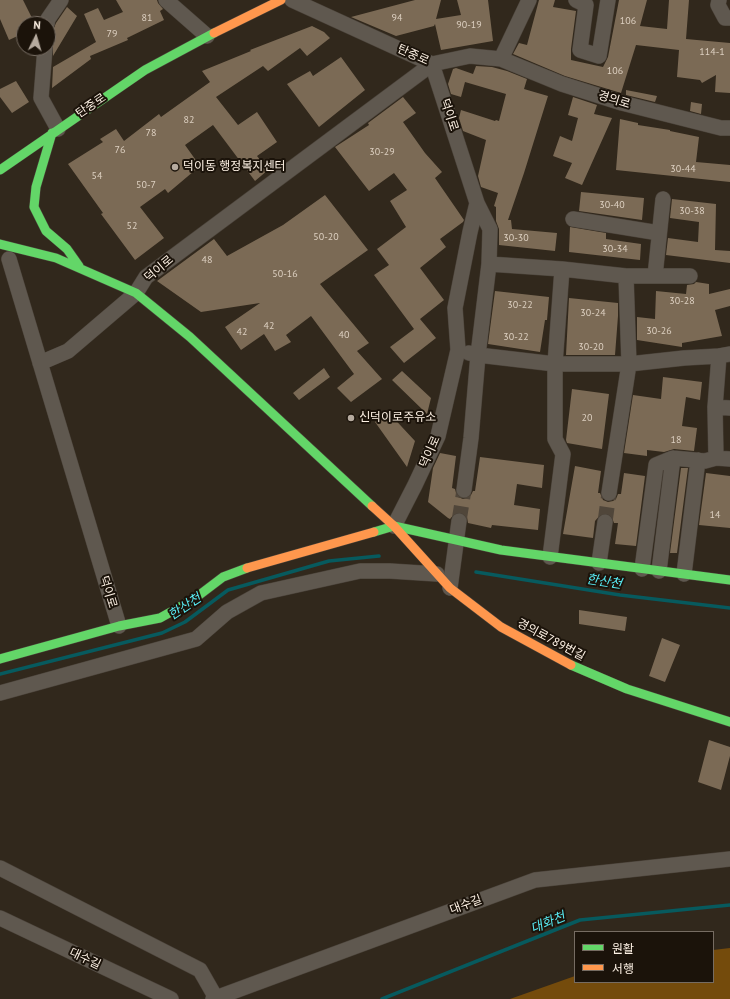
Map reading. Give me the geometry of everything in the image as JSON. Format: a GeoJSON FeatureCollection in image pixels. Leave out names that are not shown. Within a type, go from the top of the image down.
{"type":"FeatureCollection","features":[{"type":"Feature","properties":{"kind":"main road","name":"탄중로"},"geometry":{"type":"LineString","coordinates":[[0,170],[145,70],[207,36],[281,0]]}},
{"type":"Feature","properties":{"kind":"main road"},"geometry":{"type":"LineString","coordinates":[[55,131],[36,187],[34,207],[46,231],[67,249],[82,269]]}},
{"type":"Feature","properties":{"kind":"main road","name":"덕이로"},"geometry":{"type":"LineString","coordinates":[[0,244],[56,258],[136,293],[190,337],[241,383],[394,526]]}},
{"type":"Feature","properties":{"kind":"main road"},"geometry":{"type":"LineString","coordinates":[[5,259],[56,258]]}},
{"type":"Feature","properties":{"kind":"main road"},"geometry":{"type":"LineString","coordinates":[[0,659],[119,626],[160,618],[194,600],[223,577],[259,564],[394,526],[501,550],[730,580]]}},
{"type":"Feature","properties":{"kind":"main road","name":"경의로789번길"},"geometry":{"type":"LineString","coordinates":[[394,526],[450,588],[501,627],[565,664],[627,689],[730,722]]}},
{"type":"Feature","properties":{"kind":"street"},"geometry":{"type":"LineString","coordinates":[[50,16],[62,0]]}},
{"type":"Feature","properties":{"kind":"street"},"geometry":{"type":"LineString","coordinates":[[166,0],[207,36]]}},
{"type":"Feature","properties":{"kind":"street","name":"탄중로"},"geometry":{"type":"LineString","coordinates":[[292,0],[432,64],[470,56],[501,59]]}},
{"type":"Feature","properties":{"kind":"street"},"geometry":{"type":"LineString","coordinates":[[501,59],[529,0]]}},
{"type":"Feature","properties":{"kind":"street"},"geometry":{"type":"LineString","coordinates":[[576,0],[586,5],[580,50],[599,56],[608,0]]}},
{"type":"Feature","properties":{"kind":"street"},"geometry":{"type":"LineString","coordinates":[[719,0],[718,5],[725,18],[730,18]]}},
{"type":"Feature","properties":{"kind":"street"},"geometry":{"type":"LineString","coordinates":[[44,56],[41,98],[55,131]]}},
{"type":"Feature","properties":{"kind":"street","name":"경의로"},"geometry":{"type":"LineString","coordinates":[[501,59],[562,84],[622,103],[721,128],[730,128]]}},
{"type":"Feature","properties":{"kind":"street","name":"덕이로"},"geometry":{"type":"LineString","coordinates":[[136,293],[146,277],[432,64],[477,203],[455,308],[458,350],[438,436],[394,526]]}},
{"type":"Feature","properties":{"kind":"street"},"geometry":{"type":"LineString","coordinates":[[655,276],[662,199]]}},
{"type":"Feature","properties":{"kind":"street"},"geometry":{"type":"LineString","coordinates":[[464,490],[471,438],[478,356],[490,264],[490,229],[477,203]]}},
{"type":"Feature","properties":{"kind":"street"},"geometry":{"type":"LineString","coordinates":[[574,219],[659,233]]}},
{"type":"Feature","properties":{"kind":"street","name":"덕이로"},"geometry":{"type":"LineString","coordinates":[[5,259],[40,363],[119,626]]}},
{"type":"Feature","properties":{"kind":"street"},"geometry":{"type":"LineString","coordinates":[[490,264],[562,269],[626,276],[690,276]]}},
{"type":"Feature","properties":{"kind":"street"},"geometry":{"type":"LineString","coordinates":[[550,557],[563,454],[555,439],[556,364],[562,269]]}},
{"type":"Feature","properties":{"kind":"street"},"geometry":{"type":"LineString","coordinates":[[609,494],[629,364],[626,276]]}},
{"type":"Feature","properties":{"kind":"street"},"geometry":{"type":"LineString","coordinates":[[40,363],[68,351],[136,293]]}},
{"type":"Feature","properties":{"kind":"street"},"geometry":{"type":"LineString","coordinates":[[458,350],[478,356],[556,364],[629,364],[725,355],[723,458],[705,461],[673,458],[656,465],[642,569]]}},
{"type":"Feature","properties":{"kind":"street"},"geometry":{"type":"LineString","coordinates":[[659,571],[673,458]]}},
{"type":"Feature","properties":{"kind":"street"},"geometry":{"type":"LineString","coordinates":[[684,574],[698,460]]}},
{"type":"Feature","properties":{"kind":"street"},"geometry":{"type":"LineString","coordinates":[[450,588],[459,521]]}},
{"type":"Feature","properties":{"kind":"street"},"geometry":{"type":"LineString","coordinates":[[599,563],[605,522]]}},
{"type":"Feature","properties":{"kind":"street"},"geometry":{"type":"LineString","coordinates":[[0,693],[196,639],[227,612],[261,594],[360,571],[437,574]]}},
{"type":"Feature","properties":{"kind":"street","name":"대수길"},"geometry":{"type":"LineString","coordinates":[[214,998],[536,880],[730,859]]}},
{"type":"Feature","properties":{"kind":"street"},"geometry":{"type":"LineString","coordinates":[[0,868],[200,970],[214,998]]}},
{"type":"Feature","properties":{"kind":"street","name":"대수길"},"geometry":{"type":"LineString","coordinates":[[0,918],[171,999]]}},
{"type":"Feature","properties":{"kind":"shaded area"},"geometry":{"type":"Polygon","coordinates":[[[730,948],[730,999],[510,999],[574,976],[574,983],[714,983],[714,950],[730,948]]]}},
{"type":"Feature","properties":{"kind":"building"},"geometry":{"type":"Polygon","coordinates":[[[0,0],[23,0],[31,16],[16,16],[16,37],[9,40],[0,19],[0,0]]]}},
{"type":"Feature","properties":{"kind":"building"},"geometry":{"type":"Polygon","coordinates":[[[116,0],[157,0],[163,9],[160,11],[164,20],[127,38],[128,40],[90,56],[91,59],[52,88],[53,67],[96,42],[84,14],[98,8],[104,20],[123,12],[116,0]]]}},
{"type":"Feature","properties":{"kind":"building"},"geometry":{"type":"Polygon","coordinates":[[[415,0],[441,0],[436,19],[461,15],[457,0],[488,0],[493,41],[441,50],[435,24],[434,26],[396,36],[351,17],[415,0]]]}},
{"type":"Feature","properties":{"kind":"building"},"geometry":{"type":"Polygon","coordinates":[[[539,0],[555,0],[553,7],[576,11],[571,60],[603,67],[608,57],[619,0],[647,0],[640,26],[667,29],[669,0],[689,0],[686,39],[730,43],[730,93],[715,92],[716,75],[702,83],[700,80],[677,77],[679,50],[636,45],[621,93],[565,76],[513,54],[519,43],[527,45],[539,0]]]}},
{"type":"Feature","properties":{"kind":"building"},"geometry":{"type":"Polygon","coordinates":[[[67,7],[77,16],[56,51],[56,23],[67,7]]]}},
{"type":"Feature","properties":{"kind":"building"},"geometry":{"type":"Polygon","coordinates":[[[312,26],[324,32],[330,38],[307,56],[300,48],[268,71],[263,66],[216,97],[238,125],[257,112],[277,142],[257,156],[268,170],[255,181],[213,125],[185,145],[200,166],[168,193],[165,189],[140,207],[164,238],[135,260],[101,214],[103,213],[68,164],[103,142],[100,139],[116,129],[124,141],[159,114],[161,117],[210,82],[202,71],[251,51],[250,50],[312,26]]]}},
{"type":"Feature","properties":{"kind":"building"},"geometry":{"type":"Polygon","coordinates":[[[341,57],[365,90],[319,127],[287,84],[310,71],[313,76],[341,57]]]}},
{"type":"Feature","properties":{"kind":"building"},"geometry":{"type":"Polygon","coordinates":[[[476,66],[492,67],[527,79],[524,89],[548,96],[508,220],[511,220],[512,229],[557,233],[555,251],[499,245],[499,229],[496,221],[496,207],[494,206],[498,193],[481,187],[478,176],[486,140],[463,131],[459,118],[461,110],[499,121],[506,94],[465,82],[461,97],[451,94],[448,84],[453,69],[456,68],[473,74],[476,66]]]}},
{"type":"Feature","properties":{"kind":"building"},"geometry":{"type":"Polygon","coordinates":[[[16,81],[29,102],[12,113],[0,97],[0,89],[16,81]]]}},
{"type":"Feature","properties":{"kind":"building"},"geometry":{"type":"Polygon","coordinates":[[[626,90],[657,96],[655,102],[626,95],[626,90]]]}},
{"type":"Feature","properties":{"kind":"building"},"geometry":{"type":"Polygon","coordinates":[[[403,97],[416,113],[403,122],[425,153],[442,172],[435,178],[464,220],[440,239],[446,247],[420,268],[444,300],[420,319],[436,338],[404,363],[390,347],[414,329],[374,275],[389,265],[377,249],[406,227],[390,201],[407,190],[394,173],[369,191],[335,147],[369,125],[368,123],[403,97]]]}},
{"type":"Feature","properties":{"kind":"building"},"geometry":{"type":"Polygon","coordinates":[[[573,97],[597,105],[594,114],[612,118],[582,185],[565,178],[572,163],[553,156],[560,136],[572,141],[578,118],[568,115],[573,97]]]}},
{"type":"Feature","properties":{"kind":"building"},"geometry":{"type":"Polygon","coordinates":[[[691,102],[702,104],[701,114],[690,111],[691,102]]]}},
{"type":"Feature","properties":{"kind":"building"},"geometry":{"type":"Polygon","coordinates":[[[620,119],[638,123],[638,125],[670,130],[699,137],[696,162],[730,165],[730,182],[616,170],[620,119]]]}},
{"type":"Feature","properties":{"kind":"building"},"geometry":{"type":"Polygon","coordinates":[[[581,192],[644,198],[642,220],[579,211],[581,192]]]}},
{"type":"Feature","properties":{"kind":"building"},"geometry":{"type":"Polygon","coordinates":[[[325,195],[368,250],[320,284],[369,343],[357,351],[382,379],[351,402],[337,388],[354,374],[311,316],[286,335],[291,342],[275,351],[264,334],[241,350],[225,327],[260,303],[201,312],[157,281],[214,239],[227,256],[283,225],[325,195]]]}},
{"type":"Feature","properties":{"kind":"building"},"geometry":{"type":"Polygon","coordinates":[[[672,199],[716,204],[715,250],[730,251],[730,263],[666,255],[668,238],[698,242],[699,222],[670,218],[672,199]]]}},
{"type":"Feature","properties":{"kind":"building"},"geometry":{"type":"Polygon","coordinates":[[[570,227],[606,233],[606,239],[641,244],[640,260],[569,252],[570,227]]]}},
{"type":"Feature","properties":{"kind":"building"},"geometry":{"type":"Polygon","coordinates":[[[696,282],[709,284],[709,294],[730,289],[730,306],[715,310],[722,336],[682,343],[682,347],[637,340],[637,317],[655,319],[656,291],[686,294],[687,285],[694,284],[696,282]]]}},
{"type":"Feature","properties":{"kind":"building"},"geometry":{"type":"Polygon","coordinates":[[[495,291],[549,297],[547,320],[545,320],[540,352],[488,344],[495,291]]]}},
{"type":"Feature","properties":{"kind":"building"},"geometry":{"type":"Polygon","coordinates":[[[569,298],[618,303],[615,355],[566,355],[569,298]]]}},
{"type":"Feature","properties":{"kind":"building"},"geometry":{"type":"Polygon","coordinates":[[[324,368],[330,377],[299,400],[293,393],[324,368]]]}},
{"type":"Feature","properties":{"kind":"building"},"geometry":{"type":"Polygon","coordinates":[[[402,371],[431,398],[427,414],[392,380],[402,371]]]}},
{"type":"Feature","properties":{"kind":"building"},"geometry":{"type":"Polygon","coordinates":[[[663,377],[702,382],[700,400],[686,397],[682,426],[697,428],[694,451],[674,449],[664,452],[647,450],[647,456],[624,453],[633,395],[661,399],[663,377]]]}},
{"type":"Feature","properties":{"kind":"building"},"geometry":{"type":"Polygon","coordinates":[[[572,389],[609,394],[602,449],[567,443],[566,440],[572,389]]]}},
{"type":"Feature","properties":{"kind":"building"},"geometry":{"type":"Polygon","coordinates":[[[388,412],[415,441],[407,467],[375,422],[388,412]]]}},
{"type":"Feature","properties":{"kind":"building"},"geometry":{"type":"Polygon","coordinates":[[[440,453],[456,456],[452,488],[455,489],[458,497],[463,499],[468,498],[473,491],[475,491],[480,457],[544,465],[542,488],[517,484],[514,505],[540,509],[538,530],[492,525],[491,528],[468,523],[467,517],[461,512],[455,513],[450,519],[448,518],[428,502],[433,468],[440,453]]]}},
{"type":"Feature","properties":{"kind":"building"},"geometry":{"type":"Polygon","coordinates":[[[575,466],[601,471],[598,493],[600,493],[603,500],[608,502],[613,501],[616,499],[618,494],[621,494],[624,473],[645,476],[636,546],[615,544],[618,523],[614,523],[611,515],[607,513],[601,514],[595,521],[593,538],[563,534],[575,466]]]}},
{"type":"Feature","properties":{"kind":"building"},"geometry":{"type":"Polygon","coordinates":[[[681,468],[688,468],[677,553],[670,553],[681,468]]]}},
{"type":"Feature","properties":{"kind":"building"},"geometry":{"type":"Polygon","coordinates":[[[706,473],[730,476],[730,528],[699,525],[706,473]]]}},
{"type":"Feature","properties":{"kind":"building"},"geometry":{"type":"Polygon","coordinates":[[[579,610],[627,617],[625,631],[579,624],[579,610]]]}},
{"type":"Feature","properties":{"kind":"building"},"geometry":{"type":"Polygon","coordinates":[[[662,638],[680,645],[665,682],[649,676],[662,638]]]}},
{"type":"Feature","properties":{"kind":"building"},"geometry":{"type":"Polygon","coordinates":[[[709,740],[730,747],[730,756],[721,790],[698,782],[709,740]]]}},
{"type":"Feature","properties":{"kind":"waterway","name":"한산천"},"geometry":{"type":"LineString","coordinates":[[0,674],[162,633],[185,622],[228,590],[329,561],[379,556]]}},
{"type":"Feature","properties":{"kind":"waterway","name":"한산천"},"geometry":{"type":"LineString","coordinates":[[476,572],[620,595],[730,608]]}},
{"type":"Feature","properties":{"kind":"waterway","name":"대화천"},"geometry":{"type":"LineString","coordinates":[[382,999],[580,920],[730,905]]}},
{"type":"Feature","properties":{"kind":"tunnel"},"geometry":{"type":"LineString","coordinates":[[459,521],[464,490]]}},
{"type":"Feature","properties":{"kind":"tunnel"},"geometry":{"type":"LineString","coordinates":[[605,522],[609,493]]}},
{"type":"Feature","properties":{"kind":"traffic: fast"},"geometry":{"type":"LineString","coordinates":[[0,170],[145,70],[214,33]]}},
{"type":"Feature","properties":{"kind":"traffic: fast"},"geometry":{"type":"LineString","coordinates":[[52,133],[36,187],[34,207],[46,231],[67,249],[79,266]]}},
{"type":"Feature","properties":{"kind":"traffic: fast"},"geometry":{"type":"LineString","coordinates":[[0,244],[56,258],[136,293],[190,337],[372,506]]}},
{"type":"Feature","properties":{"kind":"traffic: fast"},"geometry":{"type":"LineString","coordinates":[[374,532],[394,526],[501,550],[730,580]]}},
{"type":"Feature","properties":{"kind":"traffic: fast"},"geometry":{"type":"LineString","coordinates":[[0,659],[119,626],[160,618],[194,599],[223,577],[247,568]]}},
{"type":"Feature","properties":{"kind":"traffic: fast"},"geometry":{"type":"LineString","coordinates":[[571,665],[627,689],[730,722]]}},
{"type":"Feature","properties":{"kind":"traffic: slow"},"geometry":{"type":"LineString","coordinates":[[214,33],[281,0]]}},
{"type":"Feature","properties":{"kind":"traffic: slow"},"geometry":{"type":"LineString","coordinates":[[372,506],[394,526],[450,588],[501,627],[571,665]]}},
{"type":"Feature","properties":{"kind":"traffic: slow"},"geometry":{"type":"LineString","coordinates":[[247,568],[374,532]]}},
{"type":"Feature","properties":{"kind":"place","name":"덕이동 행정복지센터"},"geometry":{"type":"Point","coordinates":[175,167]}},
{"type":"Feature","properties":{"kind":"place","name":"신덕이로주유소"},"geometry":{"type":"Point","coordinates":[351,418]}}]}
